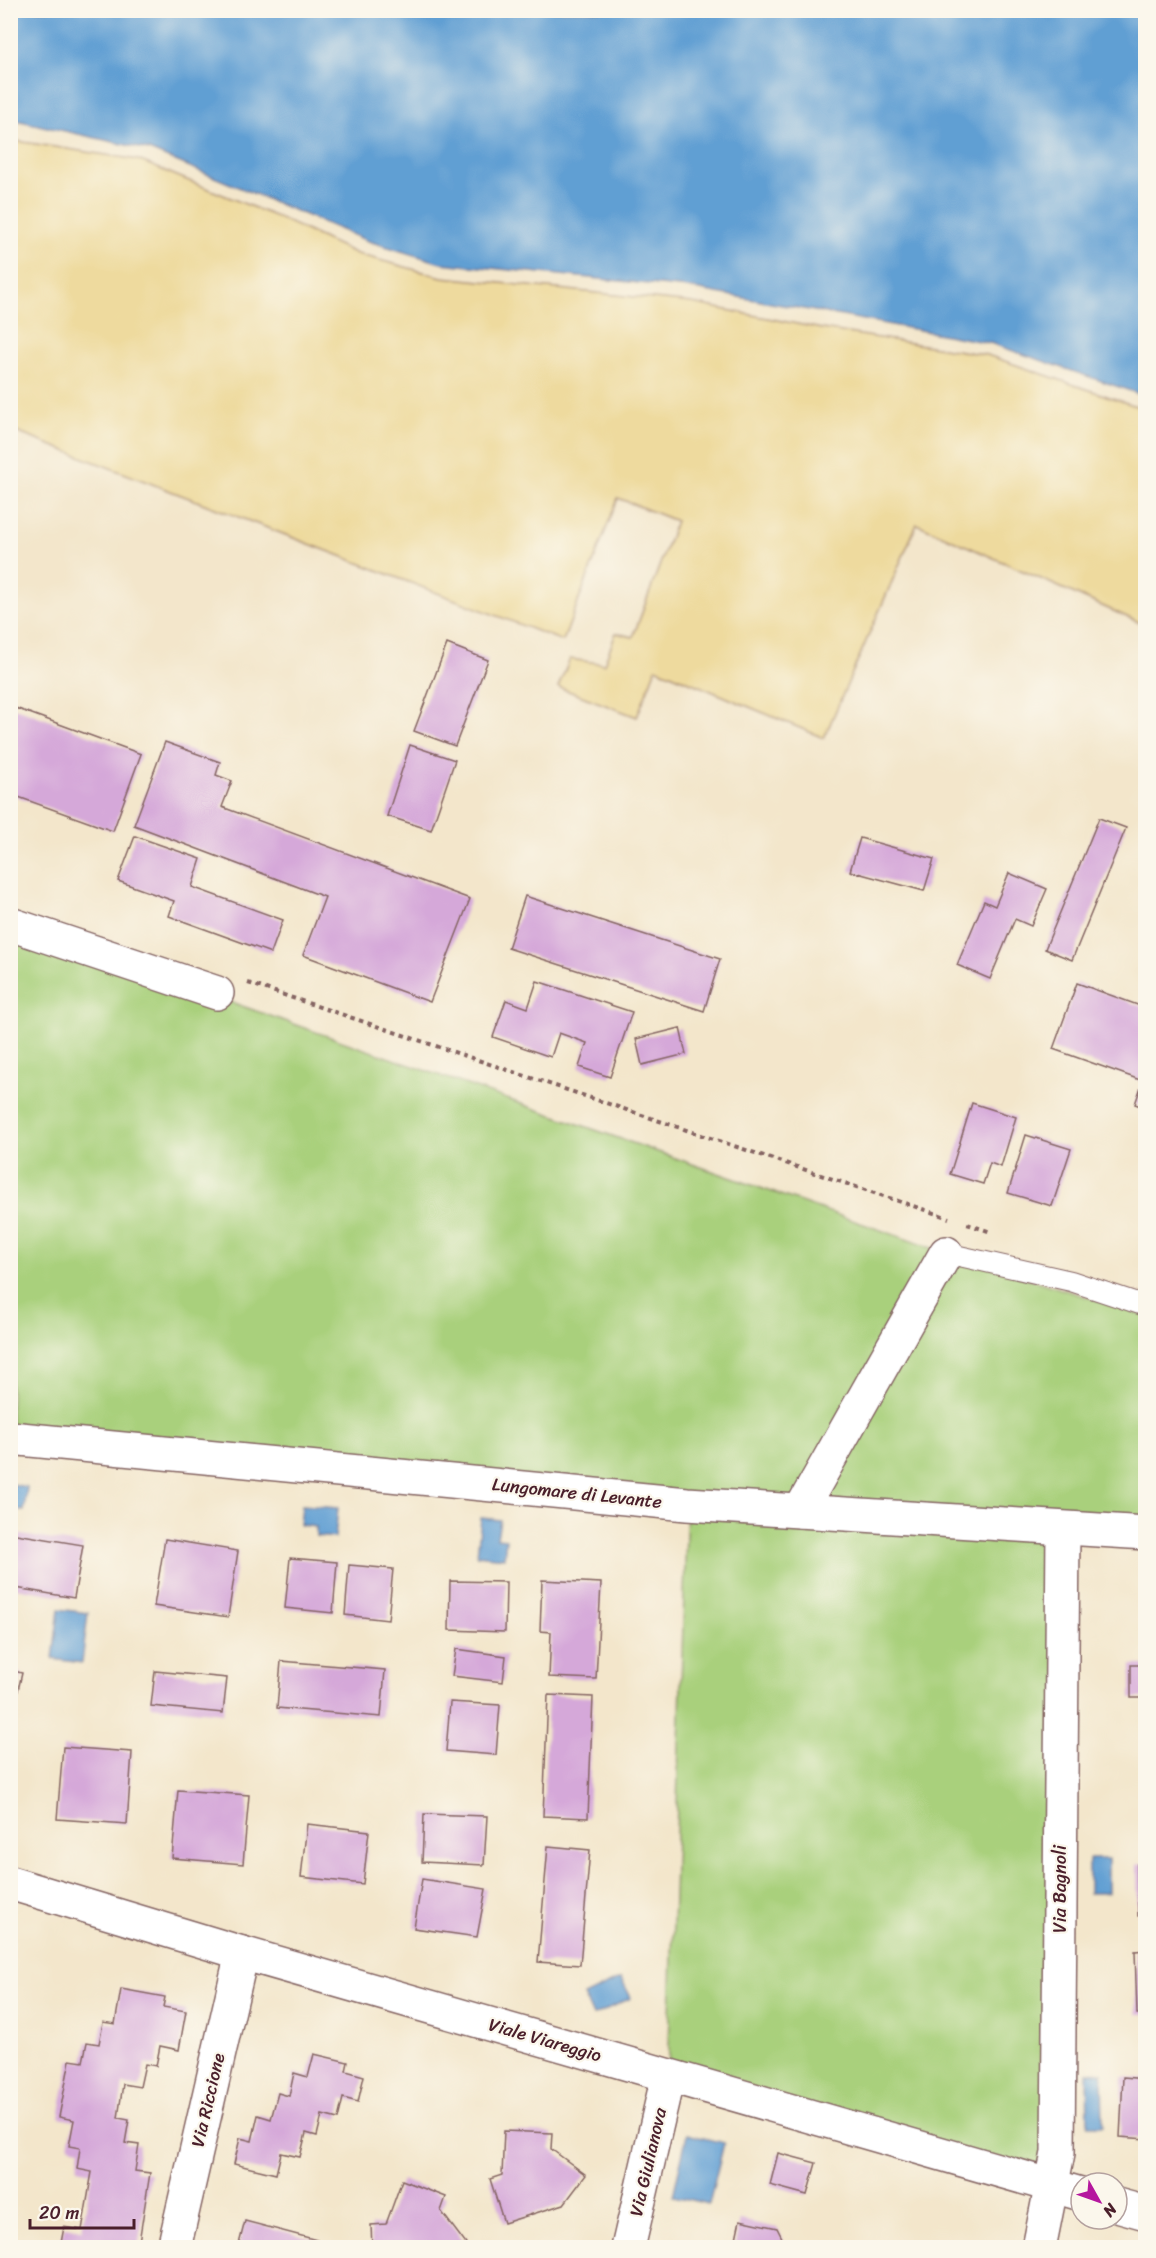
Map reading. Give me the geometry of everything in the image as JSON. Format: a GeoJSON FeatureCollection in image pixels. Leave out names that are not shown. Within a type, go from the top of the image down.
{"type":"FeatureCollection","features":[{"type":"Feature","properties":{"kind":"street"},"geometry":{"type":"LineString","coordinates":[[10,924],[228,986]]}},
{"type":"Feature","properties":{"kind":"street"},"geometry":{"type":"LineString","coordinates":[[800,1511],[946,1253]]}},
{"type":"Feature","properties":{"kind":"street","name":"Lungomare di Levante"},"geometry":{"type":"LineString","coordinates":[[10,1438],[687,1504],[1146,1533]]}},
{"type":"Feature","properties":{"kind":"street","name":"Via Bagnoli"},"geometry":{"type":"LineString","coordinates":[[1039,2247],[1067,2191],[1058,2153],[1064,1529]]}},
{"type":"Feature","properties":{"kind":"street","name":"Viale Viareggio"},"geometry":{"type":"LineString","coordinates":[[10,1883],[242,1953],[1067,2191]]}},
{"type":"Feature","properties":{"kind":"street","name":"Via Riccione"},"geometry":{"type":"LineString","coordinates":[[174,2247],[242,1953]]}},
{"type":"Feature","properties":{"kind":"street","name":"Via Giulianova"},"geometry":{"type":"LineString","coordinates":[[628,2247],[668,2076]]}},
{"type":"Feature","properties":{"kind":"street"},"geometry":{"type":"LineString","coordinates":[[1129,2208],[1146,2213]]}},
{"type":"Feature","properties":{"kind":"lane"},"geometry":{"type":"LineString","coordinates":[[946,1253],[1071,1281],[1146,1306]]}},
{"type":"Feature","properties":{"kind":"path"},"geometry":{"type":"LineString","coordinates":[[228,986],[953,1220]]}},
{"type":"Feature","properties":{"kind":"path"},"geometry":{"type":"LineString","coordinates":[[964,1223],[998,1235]]}},
{"type":"Feature","properties":{"kind":"green space"},"geometry":{"type":"Polygon","coordinates":[[[11,925],[946,1253],[1145,1315],[1145,1531],[1063,1529],[1053,2187],[668,2076],[687,1504],[11,1438],[11,925]]]}},
{"type":"Feature","properties":{"kind":"sand"},"geometry":{"type":"Polygon","coordinates":[[[10,140],[138,160],[277,217],[357,254],[442,277],[692,303],[822,329],[987,355],[1145,409],[1145,625],[917,524],[824,738],[656,668],[637,717],[558,687],[570,659],[604,664],[616,633],[633,637],[676,521],[618,498],[563,641],[11,430],[10,140]]]}},
{"type":"Feature","properties":{"kind":"water"},"geometry":{"type":"Polygon","coordinates":[[[11,10],[1145,11],[1145,396],[990,343],[689,288],[441,263],[368,241],[149,150],[11,119],[11,10]]]}},
{"type":"Feature","properties":{"kind":"water"},"geometry":{"type":"Polygon","coordinates":[[[11,1484],[27,1487],[24,1511],[11,1509],[11,1484]]]}},
{"type":"Feature","properties":{"kind":"water"},"geometry":{"type":"Polygon","coordinates":[[[302,1505],[338,1508],[335,1538],[316,1536],[316,1527],[300,1525],[302,1505]]]}},
{"type":"Feature","properties":{"kind":"water"},"geometry":{"type":"Polygon","coordinates":[[[481,1518],[500,1520],[497,1538],[506,1539],[504,1558],[477,1555],[481,1518]]]}},
{"type":"Feature","properties":{"kind":"water"},"geometry":{"type":"Polygon","coordinates":[[[59,1609],[88,1613],[82,1663],[53,1659],[59,1609]]]}},
{"type":"Feature","properties":{"kind":"water"},"geometry":{"type":"Polygon","coordinates":[[[1089,1859],[1108,1859],[1108,1893],[1089,1893],[1089,1859]]]}},
{"type":"Feature","properties":{"kind":"water"},"geometry":{"type":"Polygon","coordinates":[[[621,1978],[631,1998],[593,2016],[584,1996],[621,1978]]]}},
{"type":"Feature","properties":{"kind":"water"},"geometry":{"type":"Polygon","coordinates":[[[1102,2072],[1103,2126],[1088,2126],[1087,2073],[1102,2072]]]}},
{"type":"Feature","properties":{"kind":"water"},"geometry":{"type":"Polygon","coordinates":[[[687,2134],[724,2143],[709,2204],[673,2196],[687,2134]]]}},
{"type":"Feature","properties":{"kind":"building"},"geometry":{"type":"Polygon","coordinates":[[[447,644],[488,660],[455,746],[414,731],[447,644]]]}},
{"type":"Feature","properties":{"kind":"building"},"geometry":{"type":"Polygon","coordinates":[[[10,706],[141,754],[113,831],[10,794],[10,706]]]}},
{"type":"Feature","properties":{"kind":"building"},"geometry":{"type":"Polygon","coordinates":[[[165,742],[220,762],[216,775],[232,781],[222,807],[470,899],[430,1002],[303,955],[325,897],[134,825],[165,742]]]}},
{"type":"Feature","properties":{"kind":"building"},"geometry":{"type":"Polygon","coordinates":[[[410,745],[455,760],[431,830],[387,816],[410,745]]]}},
{"type":"Feature","properties":{"kind":"building"},"geometry":{"type":"Polygon","coordinates":[[[1099,818],[1126,828],[1072,960],[1045,949],[1099,818]]]}},
{"type":"Feature","properties":{"kind":"building"},"geometry":{"type":"Polygon","coordinates":[[[135,836],[201,859],[192,887],[283,920],[271,953],[169,916],[174,901],[118,881],[135,836]]]}},
{"type":"Feature","properties":{"kind":"building"},"geometry":{"type":"Polygon","coordinates":[[[860,838],[934,859],[924,891],[850,871],[860,838]]]}},
{"type":"Feature","properties":{"kind":"building"},"geometry":{"type":"Polygon","coordinates":[[[1009,873],[1047,889],[1031,926],[1015,919],[990,979],[957,965],[984,901],[995,906],[1009,873]]]}},
{"type":"Feature","properties":{"kind":"building"},"geometry":{"type":"Polygon","coordinates":[[[525,896],[720,959],[704,1011],[508,948],[525,896]]]}},
{"type":"Feature","properties":{"kind":"building"},"geometry":{"type":"Polygon","coordinates":[[[537,981],[632,1012],[610,1077],[579,1067],[587,1043],[559,1033],[551,1057],[493,1037],[506,1000],[528,1008],[537,981]]]}},
{"type":"Feature","properties":{"kind":"building"},"geometry":{"type":"Polygon","coordinates":[[[1077,983],[1146,1008],[1146,1108],[1135,1104],[1143,1081],[1053,1049],[1077,983]]]}},
{"type":"Feature","properties":{"kind":"building"},"geometry":{"type":"Polygon","coordinates":[[[680,1028],[686,1054],[642,1065],[636,1039],[680,1028]]]}},
{"type":"Feature","properties":{"kind":"building"},"geometry":{"type":"Polygon","coordinates":[[[972,1103],[1016,1117],[1001,1167],[990,1163],[983,1184],[950,1174],[972,1103]]]}},
{"type":"Feature","properties":{"kind":"building"},"geometry":{"type":"Polygon","coordinates":[[[1026,1135],[1071,1149],[1052,1206],[1008,1193],[1026,1135]]]}},
{"type":"Feature","properties":{"kind":"building"},"geometry":{"type":"Polygon","coordinates":[[[10,1533],[83,1545],[74,1598],[10,1587],[10,1533]]]}},
{"type":"Feature","properties":{"kind":"building"},"geometry":{"type":"Polygon","coordinates":[[[165,1539],[238,1551],[228,1617],[154,1606],[165,1539]]]}},
{"type":"Feature","properties":{"kind":"building"},"geometry":{"type":"Polygon","coordinates":[[[290,1558],[337,1562],[333,1613],[285,1608],[290,1558]]]}},
{"type":"Feature","properties":{"kind":"building"},"geometry":{"type":"Polygon","coordinates":[[[349,1565],[393,1569],[388,1620],[345,1615],[349,1565]]]}},
{"type":"Feature","properties":{"kind":"building"},"geometry":{"type":"Polygon","coordinates":[[[542,1580],[601,1583],[596,1679],[549,1677],[551,1632],[540,1631],[542,1580]]]}},
{"type":"Feature","properties":{"kind":"building"},"geometry":{"type":"Polygon","coordinates":[[[450,1581],[506,1582],[505,1632],[449,1630],[450,1581]]]}},
{"type":"Feature","properties":{"kind":"building"},"geometry":{"type":"Polygon","coordinates":[[[456,1649],[506,1656],[503,1682],[452,1676],[456,1649]]]}},
{"type":"Feature","properties":{"kind":"building"},"geometry":{"type":"Polygon","coordinates":[[[281,1661],[385,1670],[381,1717],[277,1708],[281,1661]]]}},
{"type":"Feature","properties":{"kind":"building"},"geometry":{"type":"Polygon","coordinates":[[[1131,1665],[1146,1665],[1146,1698],[1131,1698],[1131,1665]]]}},
{"type":"Feature","properties":{"kind":"building"},"geometry":{"type":"Polygon","coordinates":[[[10,1670],[22,1673],[11,1721],[10,1721],[10,1670]]]}},
{"type":"Feature","properties":{"kind":"building"},"geometry":{"type":"Polygon","coordinates":[[[155,1671],[227,1678],[223,1713],[151,1706],[155,1671]]]}},
{"type":"Feature","properties":{"kind":"building"},"geometry":{"type":"Polygon","coordinates":[[[548,1695],[593,1697],[588,1818],[543,1816],[548,1695]]]}},
{"type":"Feature","properties":{"kind":"building"},"geometry":{"type":"Polygon","coordinates":[[[450,1702],[500,1705],[496,1755],[446,1751],[450,1702]]]}},
{"type":"Feature","properties":{"kind":"building"},"geometry":{"type":"Polygon","coordinates":[[[63,1747],[132,1752],[127,1824],[57,1819],[63,1747]]]}},
{"type":"Feature","properties":{"kind":"building"},"geometry":{"type":"Polygon","coordinates":[[[178,1790],[249,1795],[243,1864],[172,1858],[178,1790]]]}},
{"type":"Feature","properties":{"kind":"building"},"geometry":{"type":"Polygon","coordinates":[[[424,1814],[487,1816],[484,1865],[422,1862],[424,1814]]]}},
{"type":"Feature","properties":{"kind":"building"},"geometry":{"type":"Polygon","coordinates":[[[307,1824],[369,1831],[363,1884],[301,1877],[307,1824]]]}},
{"type":"Feature","properties":{"kind":"building"},"geometry":{"type":"Polygon","coordinates":[[[548,1846],[590,1850],[580,1965],[538,1962],[548,1846]]]}},
{"type":"Feature","properties":{"kind":"building"},"geometry":{"type":"Polygon","coordinates":[[[1137,1864],[1146,1864],[1146,1916],[1138,1916],[1137,1864]]]}},
{"type":"Feature","properties":{"kind":"building"},"geometry":{"type":"Polygon","coordinates":[[[422,1879],[486,1889],[477,1937],[414,1928],[422,1879]]]}},
{"type":"Feature","properties":{"kind":"building"},"geometry":{"type":"Polygon","coordinates":[[[1146,1950],[1146,2014],[1137,2014],[1135,1951],[1146,1950]]]}},
{"type":"Feature","properties":{"kind":"building"},"geometry":{"type":"Polygon","coordinates":[[[121,1989],[165,1997],[163,2007],[186,2011],[179,2050],[160,2046],[156,2066],[145,2064],[140,2087],[123,2084],[118,2118],[129,2120],[125,2143],[139,2145],[135,2171],[150,2173],[138,2248],[45,2248],[46,2240],[61,2243],[64,2227],[82,2230],[92,2172],[77,2169],[80,2148],[69,2146],[74,2120],[59,2117],[70,2060],[83,2062],[87,2042],[99,2044],[103,2022],[115,2024],[121,1989]]]}},
{"type":"Feature","properties":{"kind":"building"},"geometry":{"type":"Polygon","coordinates":[[[314,2054],[348,2062],[346,2071],[364,2076],[358,2102],[343,2098],[338,2119],[322,2115],[317,2136],[306,2133],[300,2157],[281,2153],[276,2174],[234,2164],[240,2138],[252,2141],[258,2115],[271,2119],[278,2093],[289,2096],[294,2073],[308,2077],[314,2054]]]}},
{"type":"Feature","properties":{"kind":"building"},"geometry":{"type":"Polygon","coordinates":[[[1123,2077],[1146,2079],[1146,2139],[1120,2137],[1123,2077]]]}},
{"type":"Feature","properties":{"kind":"building"},"geometry":{"type":"Polygon","coordinates":[[[504,2131],[552,2133],[551,2149],[586,2175],[564,2204],[504,2223],[490,2179],[502,2175],[504,2131]]]}},
{"type":"Feature","properties":{"kind":"building"},"geometry":{"type":"Polygon","coordinates":[[[778,2153],[816,2163],[807,2195],[770,2185],[778,2153]]]}},
{"type":"Feature","properties":{"kind":"building"},"geometry":{"type":"Polygon","coordinates":[[[402,2180],[446,2197],[441,2211],[466,2244],[461,2248],[372,2248],[371,2225],[386,2224],[402,2180]]]}},
{"type":"Feature","properties":{"kind":"building"},"geometry":{"type":"Polygon","coordinates":[[[740,2220],[777,2228],[787,2248],[734,2248],[740,2220]]]}},
{"type":"Feature","properties":{"kind":"building"},"geometry":{"type":"Polygon","coordinates":[[[245,2221],[317,2240],[315,2248],[238,2248],[245,2221]]]}}]}
